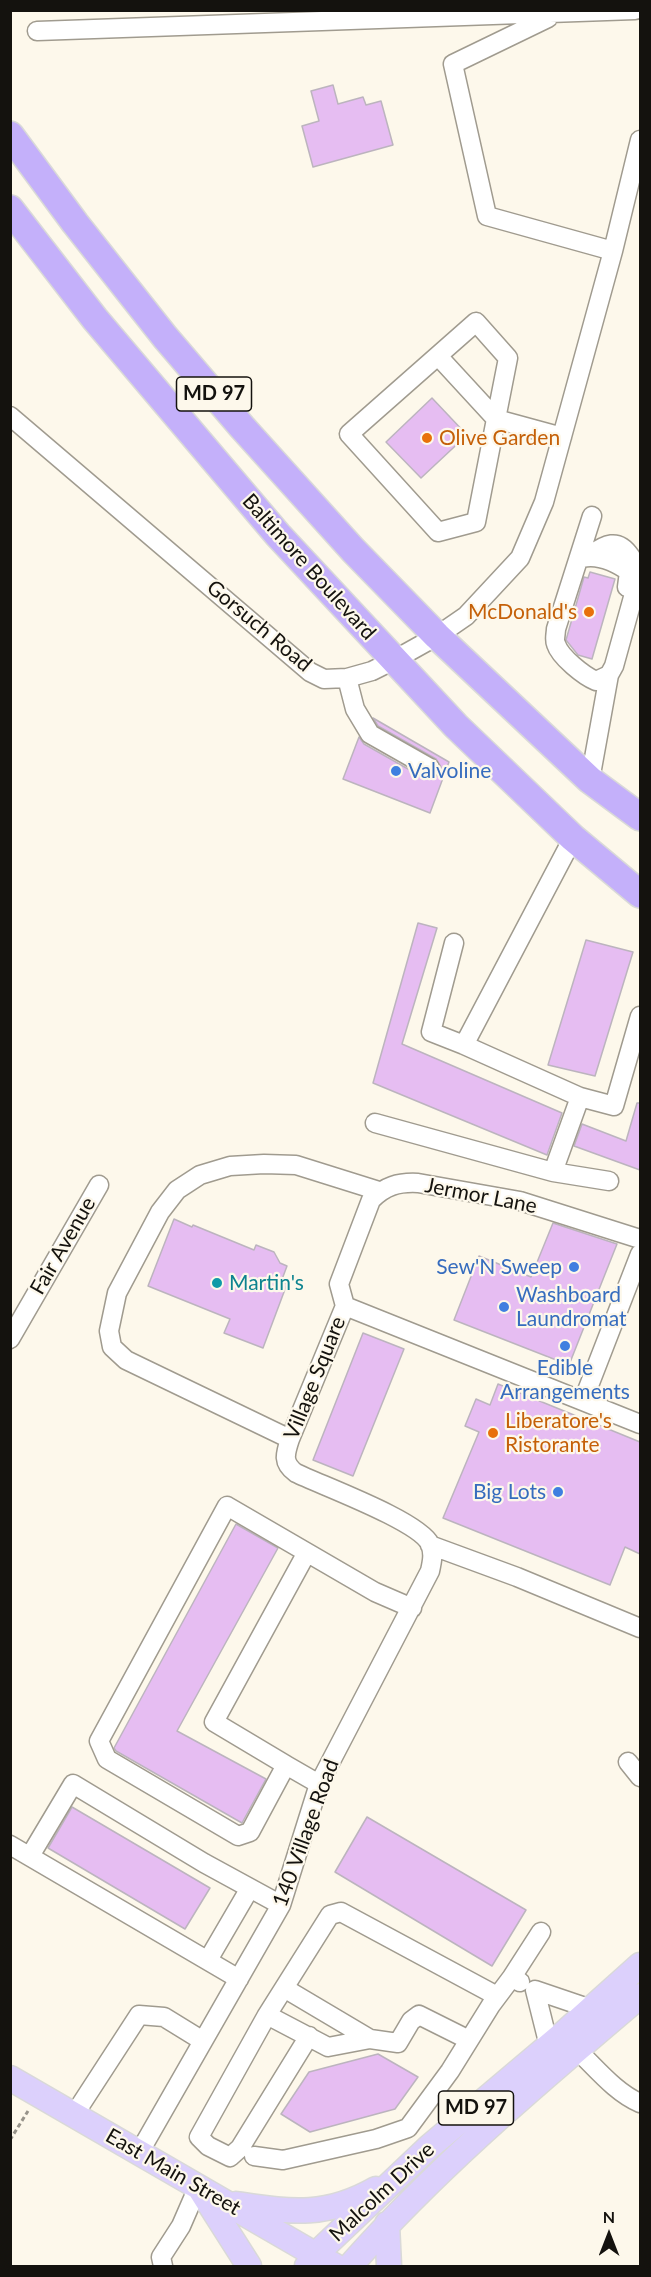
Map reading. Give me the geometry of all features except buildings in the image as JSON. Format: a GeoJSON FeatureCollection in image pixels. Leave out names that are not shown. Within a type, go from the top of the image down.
{"type":"FeatureCollection","features":[{"type":"Feature","properties":{"kind":"highway","name":"MD 97"},"geometry":{"type":"LineString","coordinates":[[10,135],[75,223],[181,355],[242,427],[353,550],[437,636],[590,780],[640,817]]}},
{"type":"Feature","properties":{"kind":"highway","name":"Baltimore Boulevard"},"geometry":{"type":"LineString","coordinates":[[10,209],[95,319],[278,535],[456,726],[573,838],[640,894]]}},
{"type":"Feature","properties":{"kind":"main road","name":"Malcolm Drive"},"geometry":{"type":"LineString","coordinates":[[319,2263],[396,2178],[429,2147],[549,2046],[640,1965]]}},
{"type":"Feature","properties":{"kind":"main road","name":"Malcolm Drive"},"geometry":{"type":"LineString","coordinates":[[350,2266],[421,2189],[640,1996]]}},
{"type":"Feature","properties":{"kind":"main road","name":"East Main Street"},"geometry":{"type":"LineString","coordinates":[[10,2078],[198,2187],[319,2263]]}},
{"type":"Feature","properties":{"kind":"main road"},"geometry":{"type":"LineString","coordinates":[[198,2187],[235,2204],[302,2211],[342,2206],[396,2178]]}},
{"type":"Feature","properties":{"kind":"main road"},"geometry":{"type":"LineString","coordinates":[[198,2187],[249,2266]]}},
{"type":"Feature","properties":{"kind":"main road"},"geometry":{"type":"LineString","coordinates":[[387,2224],[389,2266]]}},
{"type":"Feature","properties":{"kind":"street"},"geometry":{"type":"LineString","coordinates":[[37,31],[555,15],[635,10]]}},
{"type":"Feature","properties":{"kind":"street"},"geometry":{"type":"LineString","coordinates":[[555,15],[453,64],[487,216],[613,251]]}},
{"type":"Feature","properties":{"kind":"street","name":"Gorsuch Road"},"geometry":{"type":"LineString","coordinates":[[10,416],[221,594],[298,663],[324,679],[347,678],[372,671],[437,636],[466,616],[520,558],[544,502],[613,251],[633,208],[640,140]]}},
{"type":"Feature","properties":{"kind":"street"},"geometry":{"type":"LineString","coordinates":[[476,322],[508,358],[496,419],[476,522],[438,531],[349,434],[476,322]]}},
{"type":"Feature","properties":{"kind":"street"},"geometry":{"type":"LineString","coordinates":[[438,356],[496,419],[562,437]]}},
{"type":"Feature","properties":{"kind":"street"},"geometry":{"type":"LineString","coordinates":[[591,516],[584,557],[556,629],[555,643],[584,676],[596,681],[609,675]]}},
{"type":"Feature","properties":{"kind":"street"},"geometry":{"type":"LineString","coordinates":[[584,557],[606,545],[618,545],[626,549],[636,573],[628,616],[614,666],[609,675],[590,780]]}},
{"type":"Feature","properties":{"kind":"street"},"geometry":{"type":"LineString","coordinates":[[347,678],[355,709],[370,734],[430,768]]}},
{"type":"Feature","properties":{"kind":"street"},"geometry":{"type":"LineString","coordinates":[[464,1045],[573,838]]}},
{"type":"Feature","properties":{"kind":"street"},"geometry":{"type":"LineString","coordinates":[[454,943],[430,1032],[580,1097],[614,1107],[640,1016]]}},
{"type":"Feature","properties":{"kind":"street"},"geometry":{"type":"LineString","coordinates":[[553,1173],[580,1097]]}},
{"type":"Feature","properties":{"kind":"street"},"geometry":{"type":"LineString","coordinates":[[375,1123],[553,1173],[609,1181]]}},
{"type":"Feature","properties":{"kind":"street"},"geometry":{"type":"LineString","coordinates":[[290,1439],[126,1359],[112,1347],[109,1331],[117,1293],[160,1212],[177,1190],[200,1175],[230,1166],[296,1165],[380,1191]]}},
{"type":"Feature","properties":{"kind":"street","name":"Jermor Lane"},"geometry":{"type":"LineString","coordinates":[[380,1191],[390,1185],[412,1183],[520,1201],[640,1239]]}},
{"type":"Feature","properties":{"kind":"street","name":"Fair Avenue"},"geometry":{"type":"LineString","coordinates":[[10,1339],[99,1185]]}},
{"type":"Feature","properties":{"kind":"street","name":"Village Square"},"geometry":{"type":"LineString","coordinates":[[380,1191],[371,1200],[339,1284],[345,1306],[285,1455],[289,1468],[415,1528],[430,1545]]}},
{"type":"Feature","properties":{"kind":"street"},"geometry":{"type":"LineString","coordinates":[[583,1401],[640,1254]]}},
{"type":"Feature","properties":{"kind":"street"},"geometry":{"type":"LineString","coordinates":[[345,1306],[640,1424]]}},
{"type":"Feature","properties":{"kind":"street"},"geometry":{"type":"LineString","coordinates":[[286,1765],[250,1832],[238,1836],[107,1759],[99,1741],[227,1506],[306,1554],[375,1592],[412,1608]]}},
{"type":"Feature","properties":{"kind":"street"},"geometry":{"type":"LineString","coordinates":[[430,1545],[517,1577],[640,1628]]}},
{"type":"Feature","properties":{"kind":"street","name":"140 Village Road"},"geometry":{"type":"LineString","coordinates":[[139,2153],[281,1905],[320,1784],[430,1571],[433,1558],[430,1545]]}},
{"type":"Feature","properties":{"kind":"street"},"geometry":{"type":"LineString","coordinates":[[306,1554],[214,1722],[320,1784]]}},
{"type":"Feature","properties":{"kind":"street"},"geometry":{"type":"LineString","coordinates":[[628,1762],[640,1777]]}},
{"type":"Feature","properties":{"kind":"street"},"geometry":{"type":"LineString","coordinates":[[30,1856],[73,1784],[204,1863],[281,1905]]}},
{"type":"Feature","properties":{"kind":"street"},"geometry":{"type":"LineString","coordinates":[[10,1845],[239,1979]]}},
{"type":"Feature","properties":{"kind":"street"},"geometry":{"type":"LineString","coordinates":[[208,1960],[250,1888]]}},
{"type":"Feature","properties":{"kind":"street"},"geometry":{"type":"LineString","coordinates":[[309,2036],[240,2148],[230,2157],[208,2146],[199,2136],[267,2015],[330,1915],[341,1912],[497,1996]]}},
{"type":"Feature","properties":{"kind":"street"},"geometry":{"type":"LineString","coordinates":[[254,2156],[283,2160],[376,2139],[408,2128],[450,2071],[541,1932]]}},
{"type":"Feature","properties":{"kind":"street"},"geometry":{"type":"LineString","coordinates":[[512,1977],[535,1990],[591,2009]]}},
{"type":"Feature","properties":{"kind":"street"},"geometry":{"type":"LineString","coordinates":[[284,1988],[370,2039]]}},
{"type":"Feature","properties":{"kind":"street"},"geometry":{"type":"LineString","coordinates":[[535,1990],[549,2046]]}},
{"type":"Feature","properties":{"kind":"street"},"geometry":{"type":"LineString","coordinates":[[74,2115],[140,2015],[164,2017],[203,2041]]}},
{"type":"Feature","properties":{"kind":"street"},"geometry":{"type":"LineString","coordinates":[[267,2015],[328,2048],[370,2039],[398,2043],[411,2021],[419,2015],[469,2040]]}},
{"type":"Feature","properties":{"kind":"street"},"geometry":{"type":"LineString","coordinates":[[577,2050],[611,2083],[640,2103]]}},
{"type":"Feature","properties":{"kind":"street"},"geometry":{"type":"LineString","coordinates":[[163,2266],[161,2257],[181,2226],[198,2187]]}},
{"type":"Feature","properties":{"kind":"path"},"geometry":{"type":"LineString","coordinates":[[10,2140],[38,2094]]}},
{"type":"Feature","properties":{"kind":"place","name":"Olive Garden"},"geometry":{"type":"Point","coordinates":[427,438]}},
{"type":"Feature","properties":{"kind":"place","name":"McDonald's"},"geometry":{"type":"Point","coordinates":[589,612]}},
{"type":"Feature","properties":{"kind":"place","name":"Valvoline"},"geometry":{"type":"Point","coordinates":[396,771]}},
{"type":"Feature","properties":{"kind":"place","name":"Sew'N Sweep"},"geometry":{"type":"Point","coordinates":[574,1267]}},
{"type":"Feature","properties":{"kind":"place","name":"Martin's"},"geometry":{"type":"Point","coordinates":[217,1283]}},
{"type":"Feature","properties":{"kind":"place","name":"Washboard Laundromat"},"geometry":{"type":"Point","coordinates":[504,1307]}},
{"type":"Feature","properties":{"kind":"place","name":"Edible Arrangements"},"geometry":{"type":"Point","coordinates":[565,1346]}},
{"type":"Feature","properties":{"kind":"place","name":"Liberatore's Ristorante"},"geometry":{"type":"Point","coordinates":[493,1433]}},
{"type":"Feature","properties":{"kind":"place","name":"Big Lots"},"geometry":{"type":"Point","coordinates":[558,1492]}}]}
